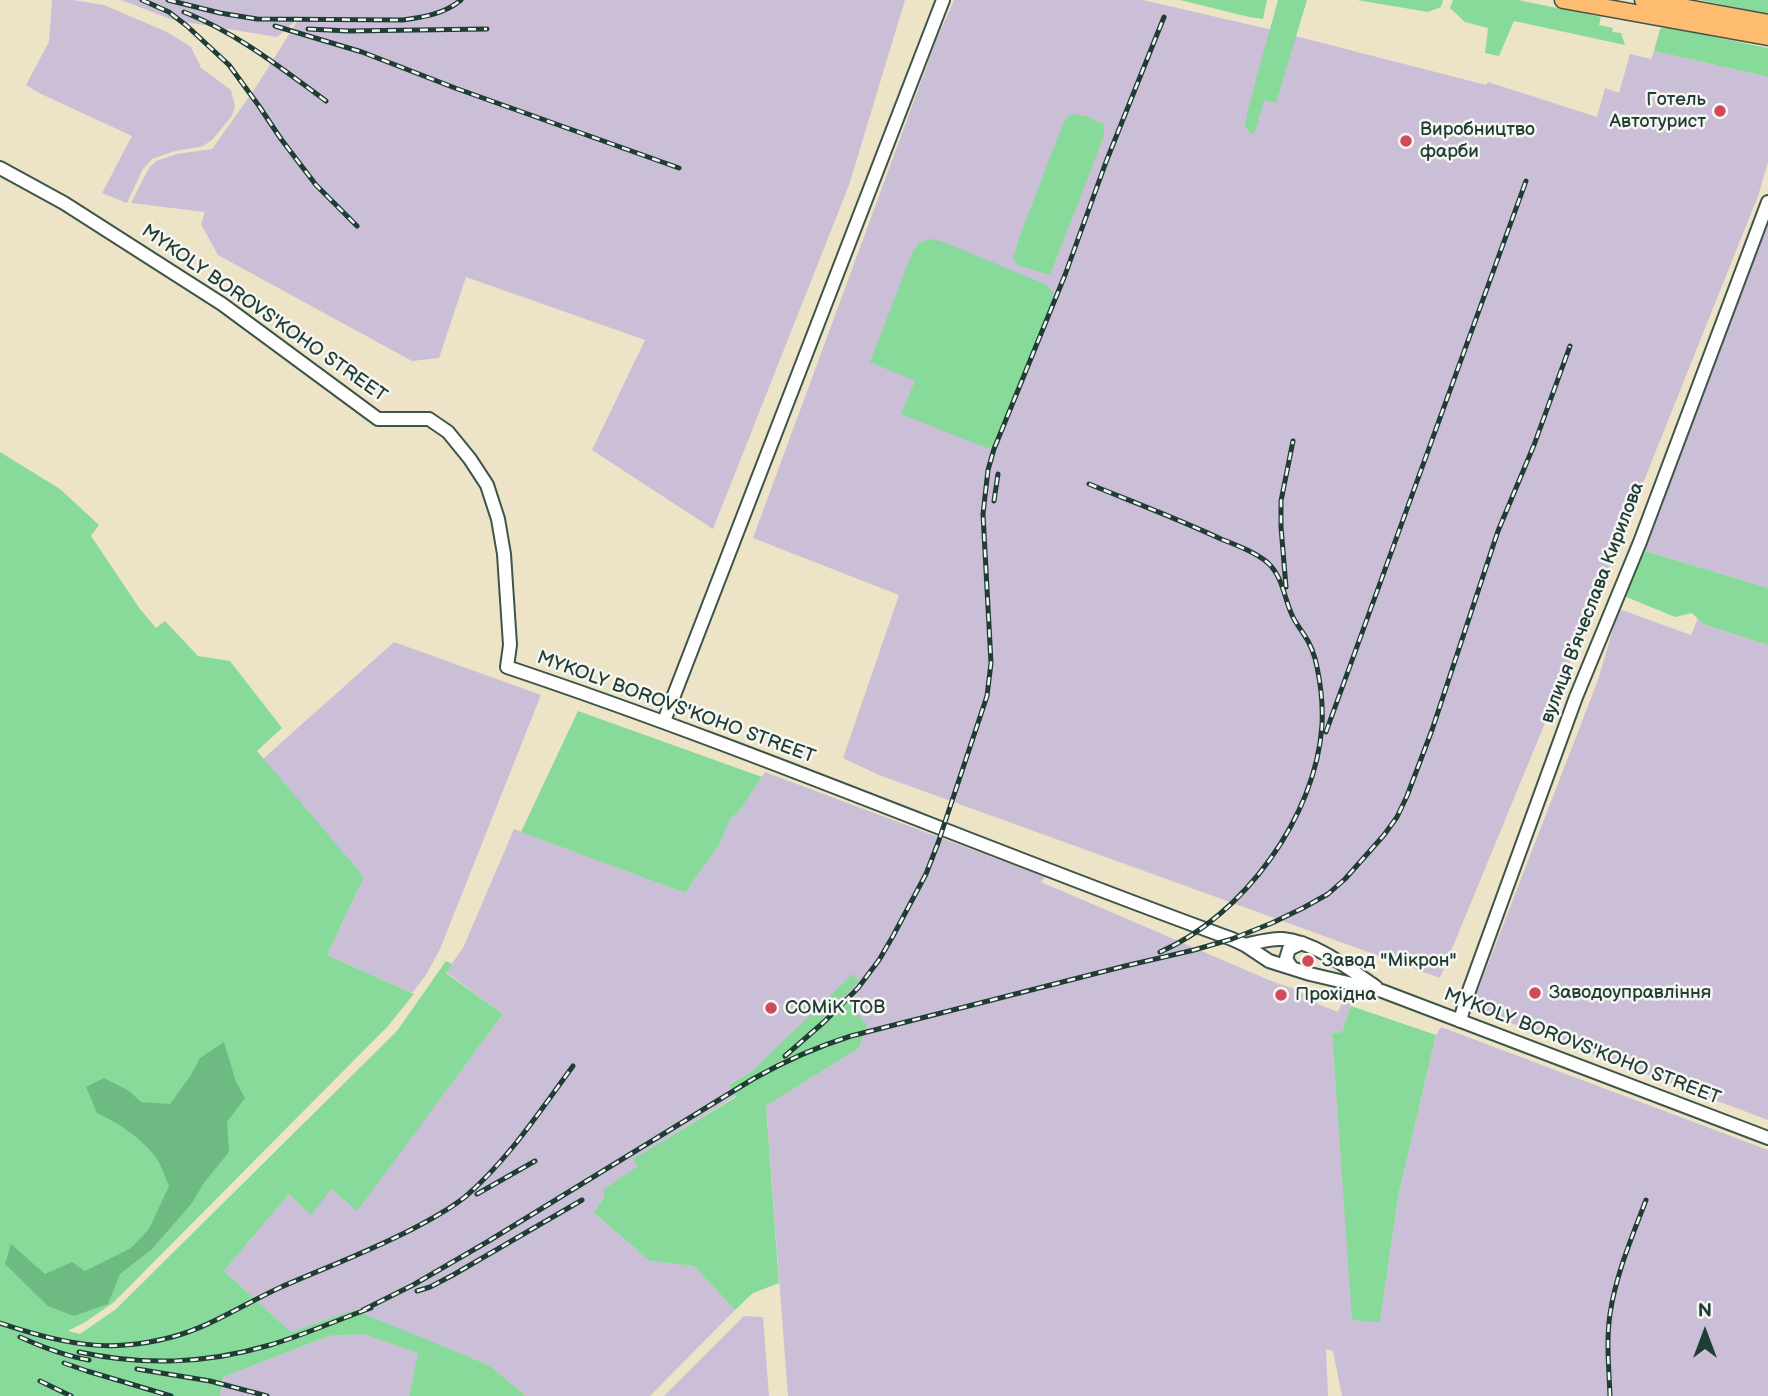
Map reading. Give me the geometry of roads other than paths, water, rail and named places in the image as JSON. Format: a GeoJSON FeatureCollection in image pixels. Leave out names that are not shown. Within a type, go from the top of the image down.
{"type":"FeatureCollection","features":[{"type":"Feature","properties":{"kind":"main road"},"geometry":{"type":"LineString","coordinates":[[1563,0],[1768,37]]}},
{"type":"Feature","properties":{"kind":"main road"},"geometry":{"type":"LineString","coordinates":[[1643,0],[1768,23]]}},
{"type":"Feature","properties":{"kind":"street"},"geometry":{"type":"LineString","coordinates":[[664,722],[943,0]]}},
{"type":"Feature","properties":{"kind":"street","name":"MYKOLY BOROVS'KOHO STREET"},"geometry":{"type":"LineString","coordinates":[[0,168],[64,203],[222,304],[378,419],[429,419],[448,432],[487,485],[498,519],[504,554],[510,645],[507,667],[664,722],[1245,944],[1269,961],[1382,991],[1768,1138]]}},
{"type":"Feature","properties":{"kind":"street","name":"вулиця Вʼячеслава Кирилова"},"geometry":{"type":"LineString","coordinates":[[1460,1021],[1576,697],[1640,542],[1768,202]]}},
{"type":"Feature","properties":{"kind":"street","name":"MYKOLY BOROVS'KOHO STREET"},"geometry":{"type":"LineString","coordinates":[[1245,944],[1281,939],[1302,943],[1315,948],[1382,991]]}},
{"type":"Feature","properties":{"kind":"street"},"geometry":{"type":"LineString","coordinates":[[1292,968],[1286,959],[1289,949],[1302,943]]}},
{"type":"Feature","properties":{"kind":"street"},"geometry":{"type":"LineString","coordinates":[[1310,974],[1319,969],[1321,960],[1315,948]]}},
{"type":"Feature","properties":{"kind":"railway"},"geometry":{"type":"LineString","coordinates":[[142,0],[169,12],[229,65],[316,185],[357,226]]}},
{"type":"Feature","properties":{"kind":"railway"},"geometry":{"type":"LineString","coordinates":[[168,0],[257,19],[403,20],[441,12],[461,0]]}},
{"type":"Feature","properties":{"kind":"railway"},"geometry":{"type":"LineString","coordinates":[[184,12],[240,41],[326,101]]}},
{"type":"Feature","properties":{"kind":"railway"},"geometry":{"type":"LineString","coordinates":[[785,1056],[858,988],[879,960],[926,874],[938,843],[987,696],[991,663],[983,514],[988,470],[1164,17]]}},
{"type":"Feature","properties":{"kind":"railway"},"geometry":{"type":"LineString","coordinates":[[275,26],[362,52],[679,168]]}},
{"type":"Feature","properties":{"kind":"railway"},"geometry":{"type":"LineString","coordinates":[[308,29],[487,29]]}},
{"type":"Feature","properties":{"kind":"railway"},"geometry":{"type":"LineString","coordinates":[[1326,732],[1526,181]]}},
{"type":"Feature","properties":{"kind":"railway"},"geometry":{"type":"LineString","coordinates":[[363,1310],[413,1285],[487,1242],[753,1079],[801,1055],[851,1036],[1232,939],[1272,923],[1328,894],[1384,835],[1407,796],[1432,730],[1498,531],[1534,445],[1570,346]]}},
{"type":"Feature","properties":{"kind":"railway"},"geometry":{"type":"LineString","coordinates":[[1286,587],[1281,501],[1293,441]]}},
{"type":"Feature","properties":{"kind":"railway"},"geometry":{"type":"LineString","coordinates":[[994,501],[998,474]]}},
{"type":"Feature","properties":{"kind":"railway"},"geometry":{"type":"LineString","coordinates":[[1089,484],[1239,546],[1268,563],[1280,581],[1293,618],[1310,645],[1320,681],[1322,725],[1317,760],[1306,794],[1290,828],[1270,860],[1246,889],[1191,936],[1160,952]]}},
{"type":"Feature","properties":{"kind":"railway"},"geometry":{"type":"LineString","coordinates":[[0,1323],[62,1340],[109,1346],[131,1345],[172,1337],[227,1315],[279,1288],[403,1234],[454,1205],[481,1183],[509,1151],[573,1066]]}},
{"type":"Feature","properties":{"kind":"railway"},"geometry":{"type":"LineString","coordinates":[[477,1194],[535,1161]]}},
{"type":"Feature","properties":{"kind":"railway"},"geometry":{"type":"LineString","coordinates":[[417,1291],[453,1275],[582,1200]]}},
{"type":"Feature","properties":{"kind":"railway"},"geometry":{"type":"LineString","coordinates":[[1610,1396],[1610,1314],[1625,1256],[1646,1200]]}},
{"type":"Feature","properties":{"kind":"railway"},"geometry":{"type":"LineString","coordinates":[[79,1352],[151,1361],[222,1356],[283,1341],[371,1308]]}},
{"type":"Feature","properties":{"kind":"railway"},"geometry":{"type":"LineString","coordinates":[[20,1337],[54,1351],[89,1360]]}},
{"type":"Feature","properties":{"kind":"railway"},"geometry":{"type":"LineString","coordinates":[[64,1363],[171,1396]]}},
{"type":"Feature","properties":{"kind":"railway"},"geometry":{"type":"LineString","coordinates":[[137,1369],[210,1381],[267,1396]]}},
{"type":"Feature","properties":{"kind":"railway"},"geometry":{"type":"LineString","coordinates":[[40,1381],[71,1396]]}},
{"type":"Feature","properties":{"kind":"place","name":"Готель Автотурист"},"geometry":{"type":"Point","coordinates":[1720,111]}},
{"type":"Feature","properties":{"kind":"place","name":"Виробництво фарби"},"geometry":{"type":"Point","coordinates":[1406,141]}},
{"type":"Feature","properties":{"kind":"place","name":"Завод \"Мікрон\""},"geometry":{"type":"Point","coordinates":[1308,961]}},
{"type":"Feature","properties":{"kind":"place","name":"Заводоуправління"},"geometry":{"type":"Point","coordinates":[1535,993]}},
{"type":"Feature","properties":{"kind":"place","name":"Прохідна"},"geometry":{"type":"Point","coordinates":[1281,995]}},
{"type":"Feature","properties":{"kind":"place","name":"СОМіК ТОВ"},"geometry":{"type":"Point","coordinates":[771,1008]}}]}
